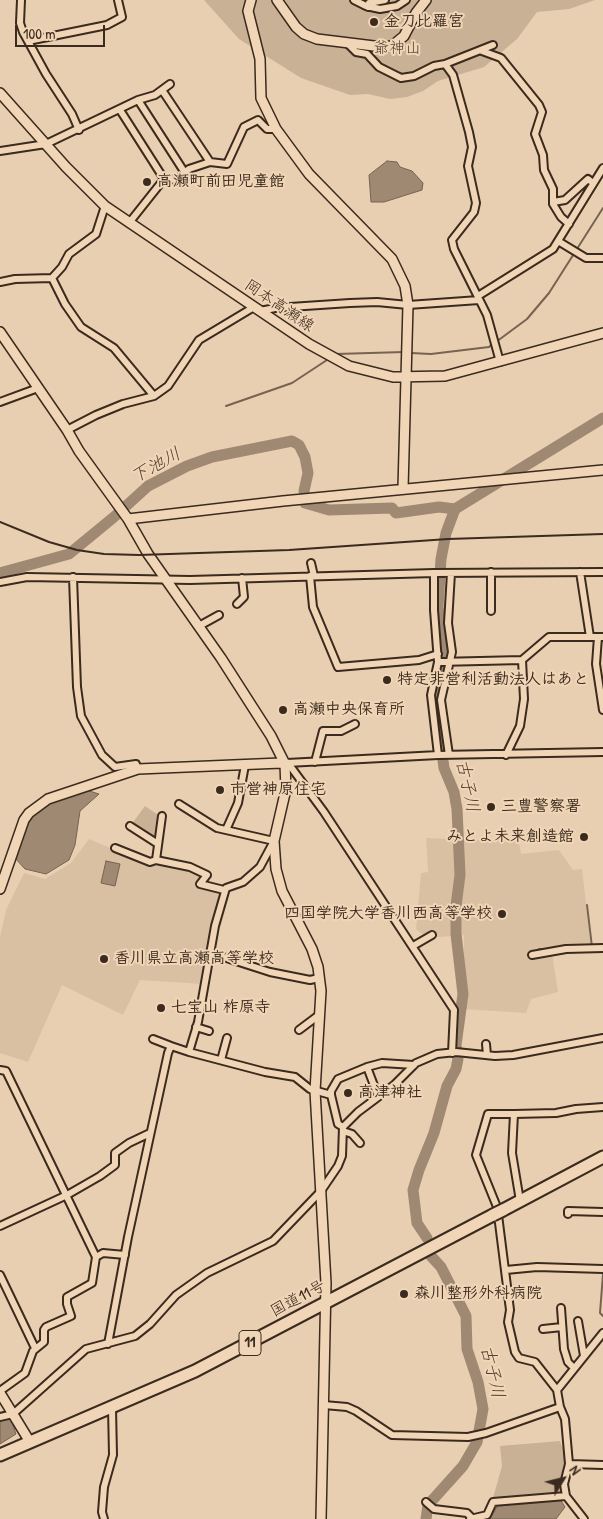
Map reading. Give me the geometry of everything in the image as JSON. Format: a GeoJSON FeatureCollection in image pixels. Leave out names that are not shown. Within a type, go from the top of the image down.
{"type":"FeatureCollection","features":[{"type":"Feature","properties":{"kind":"highway","name":"国道11号"},"geometry":{"type":"LineString","coordinates":[[0,1455],[112,1408],[234,1352],[603,1157]]}},
{"type":"Feature","properties":{"kind":"street"},"geometry":{"type":"LineString","coordinates":[[21,0],[20,23],[28,41],[46,74],[72,114],[79,130]]}},
{"type":"Feature","properties":{"kind":"street"},"geometry":{"type":"LineString","coordinates":[[28,41],[107,25],[122,17],[118,0]]}},
{"type":"Feature","properties":{"kind":"street"},"geometry":{"type":"LineString","coordinates":[[251,0],[248,11],[260,59],[261,98],[276,129],[309,174],[392,259],[405,286],[408,305],[403,488]]}},
{"type":"Feature","properties":{"kind":"street"},"geometry":{"type":"LineString","coordinates":[[277,0],[296,27],[304,34],[317,39],[382,47],[392,46],[404,36],[416,12],[426,0]]}},
{"type":"Feature","properties":{"kind":"street"},"geometry":{"type":"LineString","coordinates":[[354,0],[368,7],[380,9],[398,6],[406,0]]}},
{"type":"Feature","properties":{"kind":"street"},"geometry":{"type":"LineString","coordinates":[[368,7],[370,2],[385,0]]}},
{"type":"Feature","properties":{"kind":"street"},"geometry":{"type":"LineString","coordinates":[[348,43],[356,52],[367,54],[379,67],[401,78],[414,76],[434,66],[482,51],[493,45]]}},
{"type":"Feature","properties":{"kind":"street"},"geometry":{"type":"LineString","coordinates":[[482,51],[501,58],[539,105],[542,112],[535,134],[543,155],[544,170],[553,189],[552,202],[561,217],[569,224]]}},
{"type":"Feature","properties":{"kind":"street"},"geometry":{"type":"LineString","coordinates":[[445,64],[453,75],[469,132],[472,147],[468,166],[476,203],[474,212],[452,240],[454,249],[487,315],[500,362]]}},
{"type":"Feature","properties":{"kind":"street"},"geometry":{"type":"LineString","coordinates":[[0,151],[46,144],[79,130],[138,100],[155,95],[170,84]]}},
{"type":"Feature","properties":{"kind":"street"},"geometry":{"type":"LineString","coordinates":[[162,90],[210,162]]}},
{"type":"Feature","properties":{"kind":"street","name":"岡本高瀬線"},"geometry":{"type":"LineString","coordinates":[[0,93],[105,206],[310,344],[349,366],[375,374],[405,378],[445,376],[603,333]]}},
{"type":"Feature","properties":{"kind":"street"},"geometry":{"type":"LineString","coordinates":[[138,100],[185,173]]}},
{"type":"Feature","properties":{"kind":"street"},"geometry":{"type":"LineString","coordinates":[[120,110],[164,179]]}},
{"type":"Feature","properties":{"kind":"street"},"geometry":{"type":"LineString","coordinates":[[164,179],[177,180],[189,169],[210,162],[227,164],[244,127],[258,120],[267,129],[276,129]]}},
{"type":"Feature","properties":{"kind":"street"},"geometry":{"type":"LineString","coordinates":[[67,430],[114,408],[154,396],[168,386],[199,340],[257,309],[377,302],[408,305],[478,298],[553,249],[603,168]]}},
{"type":"Feature","properties":{"kind":"street"},"geometry":{"type":"LineString","coordinates":[[129,223],[164,179]]}},
{"type":"Feature","properties":{"kind":"street"},"geometry":{"type":"LineString","coordinates":[[552,202],[566,200],[585,180],[588,179],[594,183]]}},
{"type":"Feature","properties":{"kind":"street"},"geometry":{"type":"LineString","coordinates":[[0,282],[16,279],[52,278],[62,267],[69,254],[96,234],[105,206]]}},
{"type":"Feature","properties":{"kind":"street"},"geometry":{"type":"LineString","coordinates":[[558,241],[586,258],[603,258]]}},
{"type":"Feature","properties":{"kind":"street"},"geometry":{"type":"LineString","coordinates":[[52,278],[65,304],[81,327],[114,348],[154,396]]}},
{"type":"Feature","properties":{"kind":"street"},"geometry":{"type":"LineString","coordinates":[[0,332],[199,626],[262,722],[284,763],[324,812],[454,1010],[452,1053]]}},
{"type":"Feature","properties":{"kind":"street"},"geometry":{"type":"LineString","coordinates":[[0,402],[38,388]]}},
{"type":"Feature","properties":{"kind":"street"},"geometry":{"type":"LineString","coordinates":[[128,519],[403,488],[603,470]]}},
{"type":"Feature","properties":{"kind":"street"},"geometry":{"type":"LineString","coordinates":[[312,563],[313,607],[338,667],[419,660],[438,654]]}},
{"type":"Feature","properties":{"kind":"street"},"geometry":{"type":"LineString","coordinates":[[434,572],[434,610],[440,662],[431,695],[438,755]]}},
{"type":"Feature","properties":{"kind":"street"},"geometry":{"type":"LineString","coordinates":[[0,582],[27,577],[166,579],[434,572],[603,572]]}},
{"type":"Feature","properties":{"kind":"street"},"geometry":{"type":"LineString","coordinates":[[491,572],[491,611]]}},
{"type":"Feature","properties":{"kind":"street"},"geometry":{"type":"LineString","coordinates":[[580,572],[590,637]]}},
{"type":"Feature","properties":{"kind":"street"},"geometry":{"type":"LineString","coordinates":[[449,755],[441,700],[452,652],[448,623],[451,573]]}},
{"type":"Feature","properties":{"kind":"street"},"geometry":{"type":"LineString","coordinates":[[73,577],[77,687],[81,716],[102,756],[114,767],[136,764],[138,769]]}},
{"type":"Feature","properties":{"kind":"street"},"geometry":{"type":"LineString","coordinates":[[237,604],[244,597],[242,578]]}},
{"type":"Feature","properties":{"kind":"street"},"geometry":{"type":"LineString","coordinates":[[199,626],[219,614]]}},
{"type":"Feature","properties":{"kind":"street"},"geometry":{"type":"LineString","coordinates":[[440,662],[522,660],[549,637],[601,637],[596,664],[603,710]]}},
{"type":"Feature","properties":{"kind":"street"},"geometry":{"type":"LineString","coordinates":[[506,755],[520,726],[524,699],[522,660]]}},
{"type":"Feature","properties":{"kind":"street"},"geometry":{"type":"LineString","coordinates":[[315,762],[323,731],[341,731],[355,724]]}},
{"type":"Feature","properties":{"kind":"street"},"geometry":{"type":"LineString","coordinates":[[0,889],[19,832],[29,813],[48,799],[138,769],[438,755],[603,752]]}},
{"type":"Feature","properties":{"kind":"street"},"geometry":{"type":"LineString","coordinates":[[115,848],[150,862],[156,860],[190,867],[208,875],[200,884],[224,890],[243,882],[260,867],[274,841],[286,789],[284,763]]}},
{"type":"Feature","properties":{"kind":"street"},"geometry":{"type":"LineString","coordinates":[[226,830],[238,803],[245,765]]}},
{"type":"Feature","properties":{"kind":"street"},"geometry":{"type":"LineString","coordinates":[[179,804],[217,828],[274,841]]}},
{"type":"Feature","properties":{"kind":"street"},"geometry":{"type":"LineString","coordinates":[[156,860],[162,816]]}},
{"type":"Feature","properties":{"kind":"street"},"geometry":{"type":"LineString","coordinates":[[130,826],[158,844]]}},
{"type":"Feature","properties":{"kind":"street"},"geometry":{"type":"LineString","coordinates":[[274,841],[278,880],[287,902],[312,949],[319,978],[315,1091],[326,1260],[321,1519]]}},
{"type":"Feature","properties":{"kind":"street"},"geometry":{"type":"LineString","coordinates":[[189,1052],[196,1027],[215,926],[224,890]]}},
{"type":"Feature","properties":{"kind":"street"},"geometry":{"type":"LineString","coordinates":[[413,946],[432,935]]}},
{"type":"Feature","properties":{"kind":"street"},"geometry":{"type":"LineString","coordinates":[[532,955],[566,949],[603,948]]}},
{"type":"Feature","properties":{"kind":"street"},"geometry":{"type":"LineString","coordinates":[[211,953],[270,972],[310,980],[319,978]]}},
{"type":"Feature","properties":{"kind":"street"},"geometry":{"type":"LineString","coordinates":[[299,1030],[319,1015]]}},
{"type":"Feature","properties":{"kind":"street"},"geometry":{"type":"LineString","coordinates":[[196,1027],[209,1031]]}},
{"type":"Feature","properties":{"kind":"street"},"geometry":{"type":"LineString","coordinates":[[221,1060],[227,1038]]}},
{"type":"Feature","properties":{"kind":"street"},"geometry":{"type":"LineString","coordinates":[[0,1417],[13,1414],[86,1349],[135,1336],[150,1324],[176,1295],[207,1273],[273,1241],[321,1191],[342,1156],[342,1129],[414,1065],[425,1058],[452,1053],[486,1056],[513,1054],[603,1038]]}},
{"type":"Feature","properties":{"kind":"street"},"geometry":{"type":"LineString","coordinates":[[153,1039],[189,1052],[265,1072],[288,1074],[315,1091],[331,1095]]}},
{"type":"Feature","properties":{"kind":"street"},"geometry":{"type":"LineString","coordinates":[[486,1044],[486,1056]]}},
{"type":"Feature","properties":{"kind":"street"},"geometry":{"type":"LineString","coordinates":[[108,1344],[150,1133],[171,1046]]}},
{"type":"Feature","properties":{"kind":"street"},"geometry":{"type":"LineString","coordinates":[[360,1143],[352,1134],[342,1129],[338,1124],[331,1095],[338,1079],[382,1063],[414,1065]]}},
{"type":"Feature","properties":{"kind":"street"},"geometry":{"type":"LineString","coordinates":[[367,1067],[378,1096]]}},
{"type":"Feature","properties":{"kind":"street"},"geometry":{"type":"LineString","coordinates":[[0,1070],[6,1071],[96,1257],[92,1282],[67,1297],[66,1304],[71,1316],[46,1327],[44,1330],[44,1342],[35,1348],[25,1373],[0,1392],[30,1442]]}},
{"type":"Feature","properties":{"kind":"street"},"geometry":{"type":"LineString","coordinates":[[584,1519],[566,1496],[564,1484],[569,1464],[565,1419],[560,1407],[557,1390],[535,1362],[519,1358],[515,1352],[508,1322],[510,1310],[497,1207],[476,1156],[488,1114],[556,1113],[576,1109],[603,1108]]}},
{"type":"Feature","properties":{"kind":"street"},"geometry":{"type":"LineString","coordinates":[[514,1114],[512,1153],[520,1201]]}},
{"type":"Feature","properties":{"kind":"street"},"geometry":{"type":"LineString","coordinates":[[0,1226],[67,1195],[115,1165],[115,1153],[150,1133]]}},
{"type":"Feature","properties":{"kind":"street"},"geometry":{"type":"LineString","coordinates":[[568,1214],[568,1211],[603,1212]]}},
{"type":"Feature","properties":{"kind":"street"},"geometry":{"type":"LineString","coordinates":[[96,1257],[103,1253],[125,1254]]}},
{"type":"Feature","properties":{"kind":"street"},"geometry":{"type":"LineString","coordinates":[[506,1270],[538,1267],[603,1269]]}},
{"type":"Feature","properties":{"kind":"street"},"geometry":{"type":"LineString","coordinates":[[0,1275],[35,1348]]}},
{"type":"Feature","properties":{"kind":"street"},"geometry":{"type":"LineString","coordinates":[[561,1308],[564,1349],[568,1362],[574,1368]]}},
{"type":"Feature","properties":{"kind":"street"},"geometry":{"type":"LineString","coordinates":[[578,1321],[584,1356]]}},
{"type":"Feature","properties":{"kind":"street"},"geometry":{"type":"LineString","coordinates":[[543,1329],[562,1327]]}},
{"type":"Feature","properties":{"kind":"street"},"geometry":{"type":"LineString","coordinates":[[557,1390],[603,1333]]}},
{"type":"Feature","properties":{"kind":"street"},"geometry":{"type":"LineString","coordinates":[[324,1405],[347,1407],[392,1435],[468,1437],[486,1433],[560,1407]]}},
{"type":"Feature","properties":{"kind":"street"},"geometry":{"type":"LineString","coordinates":[[104,1519],[102,1512],[104,1487],[113,1455],[112,1408]]}},
{"type":"Feature","properties":{"kind":"street"},"geometry":{"type":"LineString","coordinates":[[569,1464],[603,1465]]}},
{"type":"Feature","properties":{"kind":"street"},"geometry":{"type":"LineString","coordinates":[[426,1502],[434,1509],[467,1513],[471,1518],[487,1515],[492,1502],[566,1496]]}},
{"type":"Feature","properties":{"kind":"shaded area"},"geometry":{"type":"Polygon","coordinates":[[[387,161],[397,162],[400,167],[412,171],[423,183],[422,190],[384,202],[371,202],[369,175],[387,161]]]}},
{"type":"Feature","properties":{"kind":"shaded area"},"geometry":{"type":"Polygon","coordinates":[[[83,789],[99,794],[80,811],[75,845],[69,860],[46,874],[25,869],[15,858],[31,817],[47,804],[83,789]]]}},
{"type":"Feature","properties":{"kind":"shaded area","name":"四国学院大学香川西高等学校"},"geometry":{"type":"Polygon","coordinates":[[[426,838],[519,842],[521,854],[559,850],[573,870],[582,869],[591,946],[551,947],[558,992],[531,999],[526,1013],[464,1009],[464,935],[427,938],[416,929],[421,873],[428,872],[426,838]]]}},
{"type":"Feature","properties":{"kind":"shaded area","name":"香川県立高瀬高等学校"},"geometry":{"type":"Polygon","coordinates":[[[89,839],[150,865],[157,863],[189,869],[204,875],[198,885],[221,890],[202,984],[140,980],[123,1015],[62,985],[28,1062],[0,1053],[0,937],[6,910],[24,873],[45,879],[71,863],[89,839]]]}},
{"type":"Feature","properties":{"kind":"shaded area"},"geometry":{"type":"Polygon","coordinates":[[[106,861],[120,864],[115,886],[101,883],[106,861]]]}},
{"type":"Feature","properties":{"kind":"shaded area"},"geometry":{"type":"Polygon","coordinates":[[[10,1416],[16,1434],[0,1444],[0,1420],[10,1416]]]}},
{"type":"Feature","properties":{"kind":"shaded area"},"geometry":{"type":"Polygon","coordinates":[[[560,1499],[565,1507],[556,1519],[490,1519],[498,1505],[513,1500],[560,1499]]]}},
{"type":"Feature","properties":{"kind":"green space","name":"爺神山"},"geometry":{"type":"Polygon","coordinates":[[[204,0],[595,0],[569,9],[537,12],[517,39],[484,67],[438,81],[423,91],[407,97],[390,99],[368,94],[350,95],[301,78],[239,39],[204,0]]]}},
{"type":"Feature","properties":{"kind":"green space"},"geometry":{"type":"Polygon","coordinates":[[[145,806],[158,815],[156,841],[131,825],[145,806]]]}},
{"type":"Feature","properties":{"kind":"green space"},"geometry":{"type":"Polygon","coordinates":[[[560,1441],[566,1457],[560,1493],[493,1498],[502,1466],[500,1446],[560,1441]]]}},
{"type":"Feature","properties":{"kind":"waterway"},"geometry":{"type":"LineString","coordinates":[[496,342],[527,319],[549,293],[603,208]]}},
{"type":"Feature","properties":{"kind":"waterway"},"geometry":{"type":"LineString","coordinates":[[411,353],[431,354],[489,347],[492,344]]}},
{"type":"Feature","properties":{"kind":"waterway"},"geometry":{"type":"LineString","coordinates":[[336,354],[404,352]]}},
{"type":"Feature","properties":{"kind":"waterway"},"geometry":{"type":"LineString","coordinates":[[226,406],[292,383],[330,358]]}},
{"type":"Feature","properties":{"kind":"waterway","name":"古子川"},"geometry":{"type":"LineString","coordinates":[[427,1238],[417,1223],[413,1190],[434,1133],[447,1086],[456,1069],[458,1059],[456,1045],[463,994],[456,934],[456,906],[460,875],[457,809],[454,792],[444,768],[436,709],[444,652],[438,607],[441,559],[446,533],[455,509],[603,418]]}},
{"type":"Feature","properties":{"kind":"waterway","name":"下池川"},"geometry":{"type":"LineString","coordinates":[[0,573],[69,554],[148,486],[187,466],[212,457],[292,441],[299,445],[305,457],[308,473],[304,491]]}},
{"type":"Feature","properties":{"kind":"waterway","name":"下池川"},"geometry":{"type":"LineString","coordinates":[[305,503],[329,510],[392,508],[396,513],[439,507],[455,509]]}},
{"type":"Feature","properties":{"kind":"waterway"},"geometry":{"type":"LineString","coordinates":[[587,905],[592,947]]}},
{"type":"Feature","properties":{"kind":"waterway"},"geometry":{"type":"LineString","coordinates":[[539,949],[550,949]]}},
{"type":"Feature","properties":{"kind":"waterway","name":"古子川"},"geometry":{"type":"LineString","coordinates":[[426,1519],[428,1505],[463,1466],[477,1442],[483,1409],[478,1382],[467,1349],[466,1316],[441,1267],[430,1255]]}},
{"type":"Feature","properties":{"kind":"waterway"},"geometry":{"type":"LineString","coordinates":[[603,1274],[600,1313],[603,1316]]}},
{"type":"Feature","properties":{"kind":"railway"},"geometry":{"type":"LineString","coordinates":[[0,522],[49,542],[77,550],[104,554],[139,555],[289,550],[448,539],[603,534]]}},
{"type":"Feature","properties":{"kind":"place","name":"金刀比羅宮"},"geometry":{"type":"Point","coordinates":[374,22]}},
{"type":"Feature","properties":{"kind":"place","name":"高瀬町前田児童館"},"geometry":{"type":"Point","coordinates":[147,182]}},
{"type":"Feature","properties":{"kind":"place","name":"特定非営利活動法人はあと"},"geometry":{"type":"Point","coordinates":[387,680]}},
{"type":"Feature","properties":{"kind":"place","name":"高瀬中央保育所"},"geometry":{"type":"Point","coordinates":[283,710]}},
{"type":"Feature","properties":{"kind":"place","name":"市営神原住宅"},"geometry":{"type":"Point","coordinates":[220,790]}},
{"type":"Feature","properties":{"kind":"place","name":"三豊警察署"},"geometry":{"type":"Point","coordinates":[491,807]}},
{"type":"Feature","properties":{"kind":"place","name":"みとよ未来創造館"},"geometry":{"type":"Point","coordinates":[584,837]}},
{"type":"Feature","properties":{"kind":"place","name":"四国学院大学香川西高等学校"},"geometry":{"type":"Point","coordinates":[502,914]}},
{"type":"Feature","properties":{"kind":"place","name":"香川県立高瀬高等学校"},"geometry":{"type":"Point","coordinates":[104,959]}},
{"type":"Feature","properties":{"kind":"place","name":"七宝山 柞原寺"},"geometry":{"type":"Point","coordinates":[161,1008]}},
{"type":"Feature","properties":{"kind":"place","name":"高津神社"},"geometry":{"type":"Point","coordinates":[348,1093]}},
{"type":"Feature","properties":{"kind":"place","name":"森川整形外科病院"},"geometry":{"type":"Point","coordinates":[404,1294]}}]}
